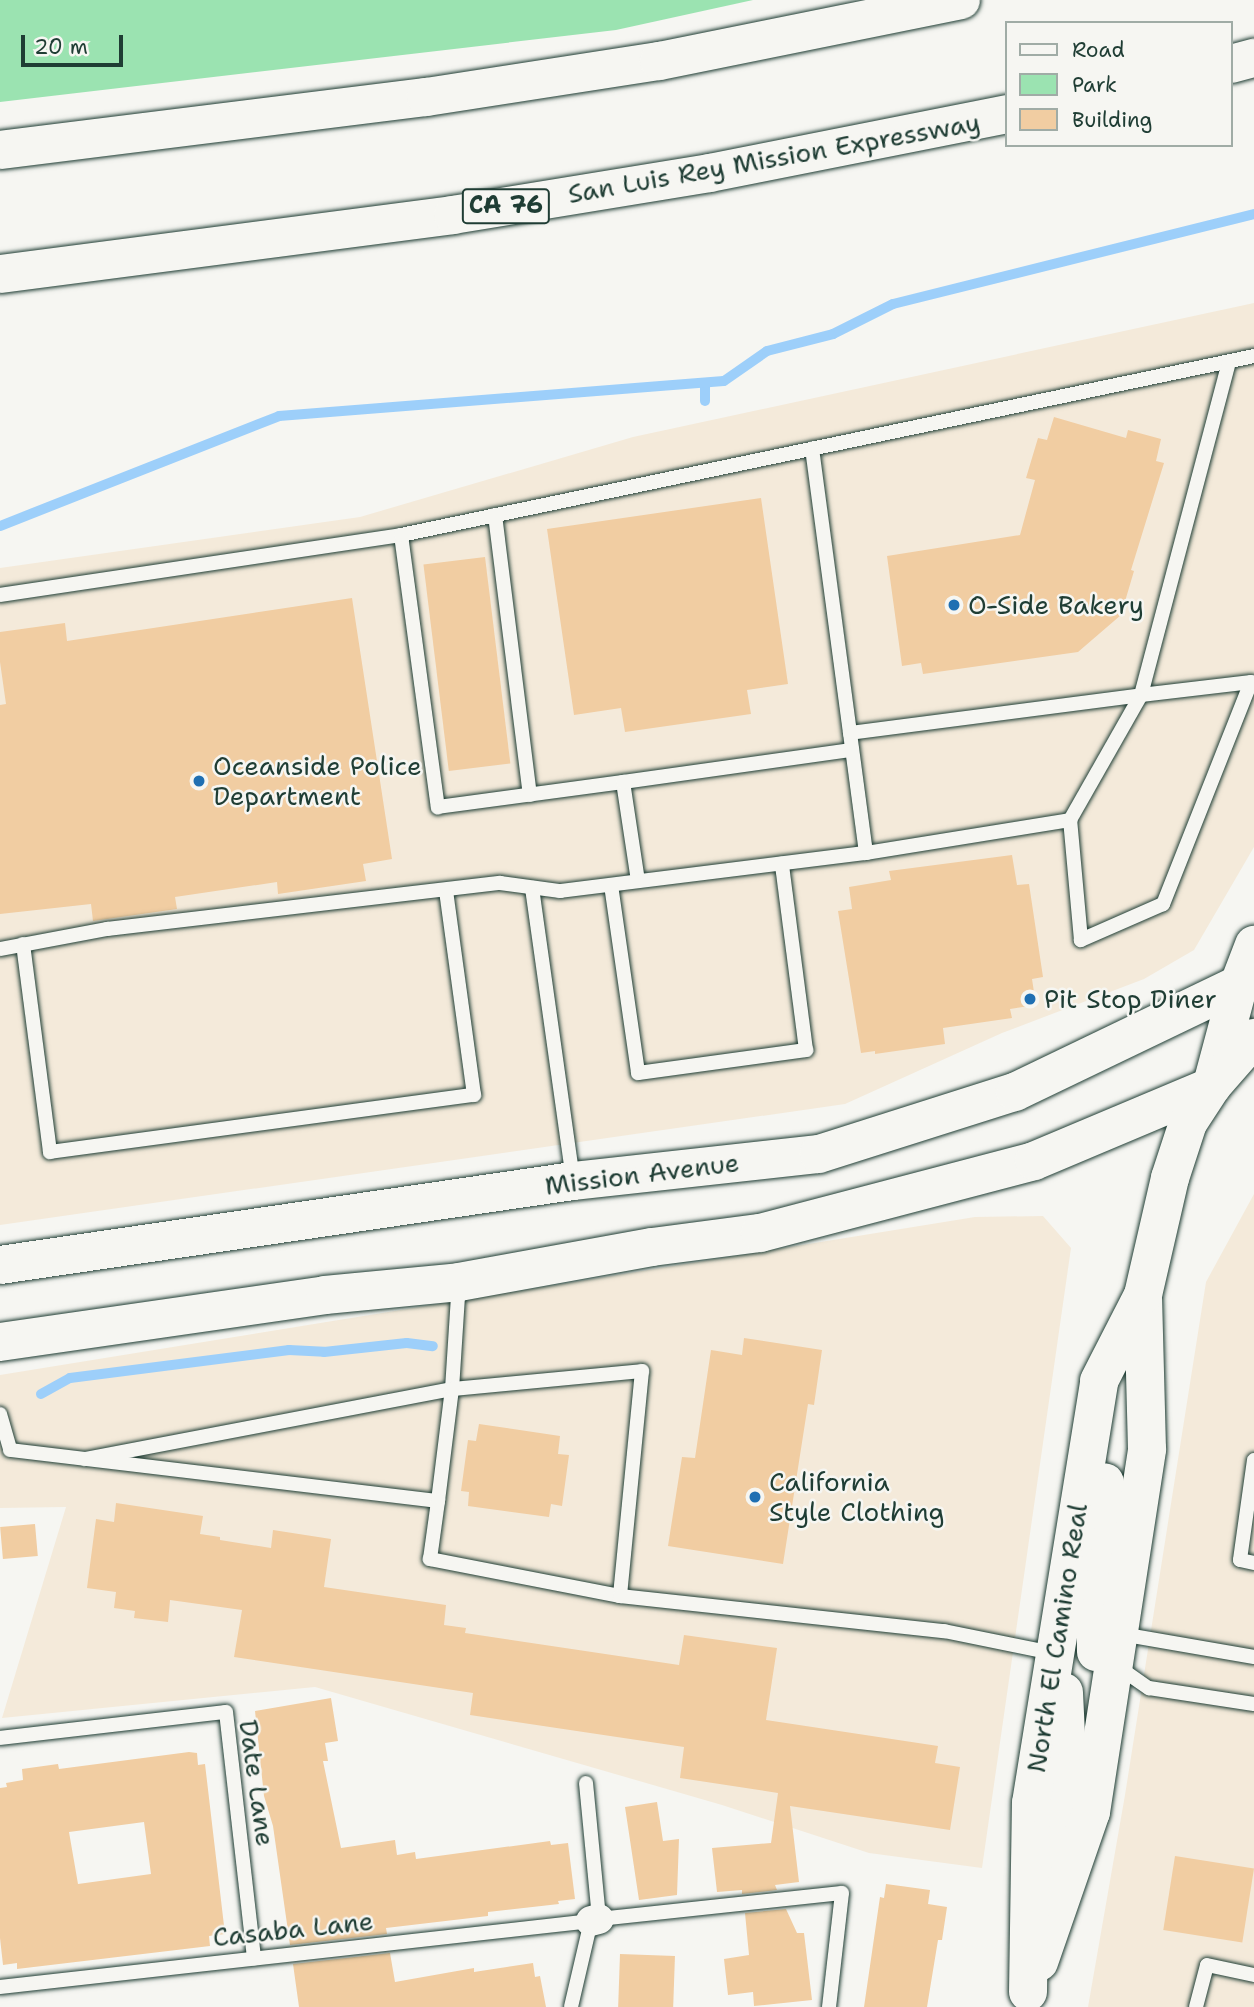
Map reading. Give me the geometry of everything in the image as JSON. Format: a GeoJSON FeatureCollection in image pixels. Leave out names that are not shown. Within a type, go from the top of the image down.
{"type":"FeatureCollection","features":[{"type":"Feature","properties":{"kind":"main road"},"geometry":{"type":"LineString","coordinates":[[0,150],[426,97],[659,61],[961,0]]}},
{"type":"Feature","properties":{"kind":"main road"},"geometry":{"type":"LineString","coordinates":[[1233,63],[1254,58]]}},
{"type":"Feature","properties":{"kind":"main road","name":"San Luis Rey Mission Expressway"},"geometry":{"type":"LineString","coordinates":[[0,274],[453,215],[710,173],[1006,114]]}},
{"type":"Feature","properties":{"kind":"main road"},"geometry":{"type":"LineString","coordinates":[[1212,1086],[1247,981],[1254,945]]}},
{"type":"Feature","properties":{"kind":"main road","name":"Mission Avenue"},"geometry":{"type":"LineString","coordinates":[[0,1265],[573,1181],[819,1154],[1015,1092],[1247,981]]}},
{"type":"Feature","properties":{"kind":"main road"},"geometry":{"type":"LineString","coordinates":[[1212,1086],[1254,1038]]}},
{"type":"Feature","properties":{"kind":"main road"},"geometry":{"type":"LineString","coordinates":[[0,1342],[325,1295],[460,1282],[652,1247],[760,1233],[1034,1161],[1212,1086],[1254,1063]]}},
{"type":"Feature","properties":{"kind":"main road","name":"North El Camino Real"},"geometry":{"type":"LineString","coordinates":[[1027,2000],[1031,1803],[1053,1653],[1099,1381],[1143,1295],[1174,1163],[1188,1124],[1212,1086]]}},
{"type":"Feature","properties":{"kind":"main road","name":"North El Camino Real"},"geometry":{"type":"LineString","coordinates":[[1027,2000],[1091,1812],[1147,1449],[1143,1295]]}},
{"type":"Feature","properties":{"kind":"main road"},"geometry":{"type":"LineString","coordinates":[[1093,1417],[1106,1469],[1095,1599],[1096,1652],[1115,1648]]}},
{"type":"Feature","properties":{"kind":"main road"},"geometry":{"type":"LineString","coordinates":[[1053,1653],[1065,1695],[1068,1775],[1057,1861],[1060,1900]]}},
{"type":"Feature","properties":{"kind":"lane"},"geometry":{"type":"LineString","coordinates":[[0,595],[401,535],[1254,356]]}},
{"type":"Feature","properties":{"kind":"lane"},"geometry":{"type":"LineString","coordinates":[[850,733],[1141,695],[1251,682],[1163,904],[1082,940],[1070,820],[1141,695],[1229,362]]}},
{"type":"Feature","properties":{"kind":"lane"},"geometry":{"type":"LineString","coordinates":[[812,449],[866,853]]}},
{"type":"Feature","properties":{"kind":"lane"},"geometry":{"type":"LineString","coordinates":[[495,515],[530,795]]}},
{"type":"Feature","properties":{"kind":"lane"},"geometry":{"type":"LineString","coordinates":[[401,535],[438,807],[852,750]]}},
{"type":"Feature","properties":{"kind":"lane"},"geometry":{"type":"LineString","coordinates":[[623,782],[638,881]]}},
{"type":"Feature","properties":{"kind":"lane"},"geometry":{"type":"LineString","coordinates":[[0,949],[107,929],[500,883],[560,891],[611,885],[866,853],[1070,820]]}},
{"type":"Feature","properties":{"kind":"lane"},"geometry":{"type":"LineString","coordinates":[[611,885],[638,1073],[806,1050],[782,864]]}},
{"type":"Feature","properties":{"kind":"lane"},"geometry":{"type":"LineString","coordinates":[[532,888],[573,1181]]}},
{"type":"Feature","properties":{"kind":"lane"},"geometry":{"type":"LineString","coordinates":[[23,944],[50,1153],[474,1095],[446,890]]}},
{"type":"Feature","properties":{"kind":"lane"},"geometry":{"type":"LineString","coordinates":[[460,1282],[452,1389],[430,1559],[620,1596],[944,1631],[1053,1653]]}},
{"type":"Feature","properties":{"kind":"lane"},"geometry":{"type":"LineString","coordinates":[[85,1460],[452,1389],[642,1371],[620,1596]]}},
{"type":"Feature","properties":{"kind":"lane"},"geometry":{"type":"LineString","coordinates":[[0,1414],[10,1450],[438,1501]]}},
{"type":"Feature","properties":{"kind":"lane"},"geometry":{"type":"LineString","coordinates":[[1254,1460],[1240,1560],[1254,1563]]}},
{"type":"Feature","properties":{"kind":"lane"},"geometry":{"type":"LineString","coordinates":[[1115,1648],[1254,1657]]}},
{"type":"Feature","properties":{"kind":"lane"},"geometry":{"type":"LineString","coordinates":[[1115,1648],[1149,1688],[1254,1704]]}},
{"type":"Feature","properties":{"kind":"lane","name":"Date Lane"},"geometry":{"type":"LineString","coordinates":[[0,1738],[226,1712],[254,1958]]}},
{"type":"Feature","properties":{"kind":"lane"},"geometry":{"type":"LineString","coordinates":[[571,2007],[594,1920],[586,1783]]}},
{"type":"Feature","properties":{"kind":"lane","name":"Casaba Lane"},"geometry":{"type":"LineString","coordinates":[[0,1987],[842,1893],[829,2007]]}},
{"type":"Feature","properties":{"kind":"lane"},"geometry":{"type":"LineString","coordinates":[[1196,2007],[1207,1965],[1254,1975]]}},
{"type":"Feature","properties":{"kind":"shaded area"},"geometry":{"type":"Polygon","coordinates":[[[1254,303],[1254,847],[1194,950],[1144,979],[1002,1033],[845,1104],[0,1225],[0,568],[360,517],[633,437],[1254,303]]]}},
{"type":"Feature","properties":{"kind":"shaded area"},"geometry":{"type":"Polygon","coordinates":[[[1254,1194],[1254,2007],[1088,2007],[1125,1795],[1206,1282],[1254,1194]]]}},
{"type":"Feature","properties":{"kind":"shaded area"},"geometry":{"type":"Polygon","coordinates":[[[1043,1216],[1071,1248],[982,1868],[869,1853],[722,1805],[315,1687],[2,1718],[66,1507],[0,1508],[0,1375],[975,1217],[1043,1216]]]}},
{"type":"Feature","properties":{"kind":"green space"},"geometry":{"type":"Polygon","coordinates":[[[0,0],[753,0],[616,30],[0,102],[0,0]]]}},
{"type":"Feature","properties":{"kind":"building"},"geometry":{"type":"Polygon","coordinates":[[[1054,417],[1126,438],[1128,430],[1161,439],[1156,461],[1164,463],[1131,570],[1134,571],[1121,615],[1078,652],[923,674],[921,663],[902,666],[887,556],[1020,535],[1035,480],[1026,478],[1038,438],[1047,440],[1054,417]]]}},
{"type":"Feature","properties":{"kind":"building"},"geometry":{"type":"Polygon","coordinates":[[[761,498],[788,684],[747,690],[751,714],[625,732],[621,708],[574,715],[547,529],[761,498]]]}},
{"type":"Feature","properties":{"kind":"building"},"geometry":{"type":"Polygon","coordinates":[[[485,557],[510,763],[449,771],[423,565],[485,557]]]}},
{"type":"Feature","properties":{"kind":"building","name":"Oceanside Police Department"},"geometry":{"type":"Polygon","coordinates":[[[352,598],[392,859],[363,864],[366,881],[278,894],[277,882],[175,897],[177,909],[93,921],[91,904],[0,914],[0,705],[6,704],[0,662],[0,632],[65,623],[67,641],[352,598]]]}},
{"type":"Feature","properties":{"kind":"building"},"geometry":{"type":"Polygon","coordinates":[[[1012,855],[1017,885],[1029,884],[1043,977],[1032,979],[1036,1005],[1010,1009],[1012,1018],[943,1028],[945,1044],[875,1054],[875,1051],[861,1053],[838,911],[852,909],[849,887],[891,880],[889,871],[1012,855]]]}},
{"type":"Feature","properties":{"kind":"building"},"geometry":{"type":"Polygon","coordinates":[[[744,1338],[822,1350],[814,1405],[808,1404],[783,1564],[668,1546],[682,1457],[695,1458],[711,1350],[742,1355],[744,1338]]]}},
{"type":"Feature","properties":{"kind":"building"},"geometry":{"type":"Polygon","coordinates":[[[479,1424],[560,1436],[558,1454],[569,1455],[562,1506],[551,1504],[549,1517],[468,1506],[469,1492],[461,1491],[468,1440],[476,1441],[479,1424]]]}},
{"type":"Feature","properties":{"kind":"building"},"geometry":{"type":"Polygon","coordinates":[[[116,1503],[203,1516],[200,1534],[220,1537],[220,1540],[271,1548],[273,1530],[331,1539],[324,1587],[446,1605],[444,1625],[466,1628],[465,1633],[679,1665],[684,1635],[777,1648],[766,1720],[938,1746],[935,1763],[960,1767],[950,1830],[790,1806],[799,1882],[775,1885],[777,1890],[742,1894],[742,1890],[717,1892],[712,1848],[771,1843],[778,1793],[680,1778],[684,1747],[470,1715],[473,1693],[234,1657],[242,1610],[170,1600],[168,1622],[134,1618],[135,1611],[114,1608],[116,1592],[87,1588],[96,1519],[114,1522],[116,1503]]]}},
{"type":"Feature","properties":{"kind":"building"},"geometry":{"type":"Polygon","coordinates":[[[35,1524],[38,1556],[3,1559],[0,1527],[35,1524]]]}},
{"type":"Feature","properties":{"kind":"building"},"geometry":{"type":"Polygon","coordinates":[[[331,1698],[338,1741],[325,1743],[328,1761],[323,1761],[341,1848],[395,1840],[397,1855],[415,1852],[416,1859],[550,1841],[551,1845],[568,1843],[575,1899],[558,1901],[559,1904],[488,1912],[488,1916],[386,1928],[387,1934],[290,1945],[273,1826],[264,1796],[255,1711],[331,1698]]]}},
{"type":"Feature","properties":{"kind":"building"},"geometry":{"type":"Polygon","coordinates":[[[197,1753],[198,1765],[205,1764],[225,1934],[209,1936],[210,1946],[17,1969],[17,1963],[3,1965],[0,1938],[0,1788],[7,1787],[6,1783],[23,1780],[22,1769],[58,1764],[59,1769],[197,1753]],[[144,1822],[69,1832],[78,1884],[151,1874],[144,1822]]]}},
{"type":"Feature","properties":{"kind":"building"},"geometry":{"type":"Polygon","coordinates":[[[657,1802],[663,1841],[679,1839],[677,1895],[639,1900],[625,1807],[657,1802]]]}},
{"type":"Feature","properties":{"kind":"building"},"geometry":{"type":"Polygon","coordinates":[[[1175,1856],[1254,1869],[1242,1943],[1163,1930],[1175,1856]]]}},
{"type":"Feature","properties":{"kind":"building"},"geometry":{"type":"Polygon","coordinates":[[[886,1884],[930,1890],[928,1904],[947,1907],[942,1940],[938,1940],[927,2007],[864,2007],[880,1897],[884,1898],[886,1884]]]}},
{"type":"Feature","properties":{"kind":"building"},"geometry":{"type":"Polygon","coordinates":[[[786,1909],[797,1933],[804,1933],[812,2000],[754,2006],[753,1992],[728,1995],[724,1959],[749,1955],[745,1913],[786,1909]]]}},
{"type":"Feature","properties":{"kind":"building"},"geometry":{"type":"Polygon","coordinates":[[[390,1953],[395,1982],[474,1968],[474,1972],[533,1963],[535,1977],[540,1976],[546,2007],[299,2007],[293,1964],[390,1953]]]}},
{"type":"Feature","properties":{"kind":"building"},"geometry":{"type":"Polygon","coordinates":[[[620,1954],[675,1956],[673,2007],[618,2007],[620,1954]]]}},
{"type":"Feature","properties":{"kind":"waterway"},"geometry":{"type":"LineString","coordinates":[[0,526],[279,416],[724,381],[767,351],[833,334],[893,304],[1254,214]]}},
{"type":"Feature","properties":{"kind":"waterway"},"geometry":{"type":"LineString","coordinates":[[705,384],[705,401]]}},
{"type":"Feature","properties":{"kind":"waterway"},"geometry":{"type":"LineString","coordinates":[[41,1394],[70,1378],[289,1350],[324,1352],[407,1343],[433,1346]]}},
{"type":"Feature","properties":{"kind":"place","name":"O-Side Bakery"},"geometry":{"type":"Point","coordinates":[954,605]}},
{"type":"Feature","properties":{"kind":"place","name":"Oceanside Police Department"},"geometry":{"type":"Point","coordinates":[199,781]}},
{"type":"Feature","properties":{"kind":"place","name":"Pit Stop Diner"},"geometry":{"type":"Point","coordinates":[1030,999]}},
{"type":"Feature","properties":{"kind":"place","name":"California Style Clothing"},"geometry":{"type":"Point","coordinates":[755,1497]}}]}
